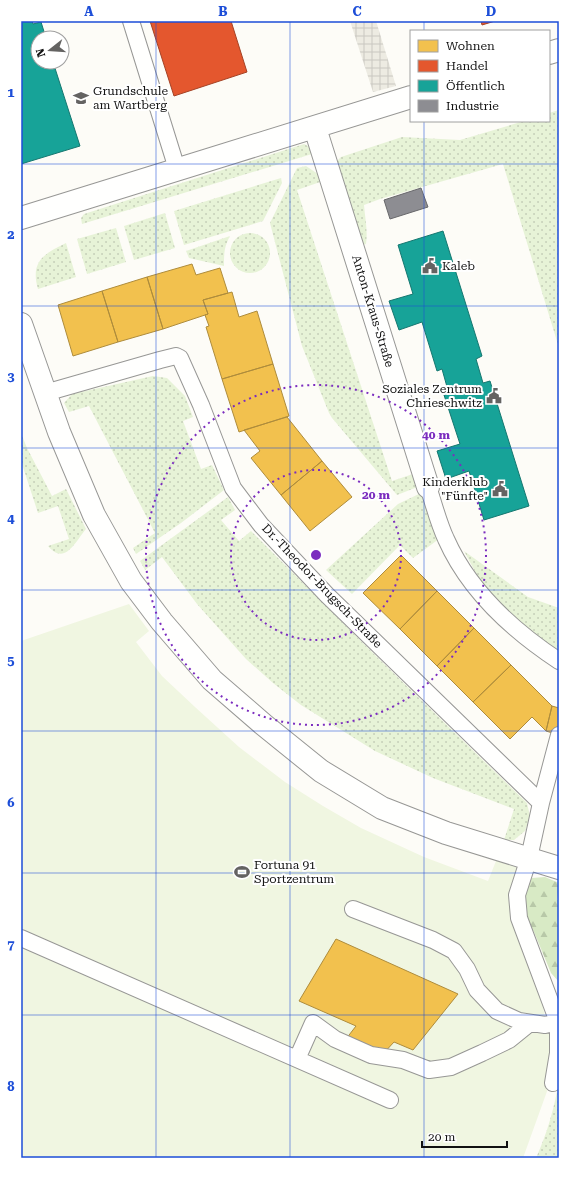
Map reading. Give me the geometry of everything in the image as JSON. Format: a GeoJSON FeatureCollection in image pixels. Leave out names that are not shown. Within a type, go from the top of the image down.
{"type":"FeatureCollection","features":[{"type":"Feature","properties":{"kind":"street"},"geometry":{"type":"LineString","coordinates":[[21,218],[410,97]]}},
{"type":"Feature","properties":{"kind":"street","name":"Anton-Kraus-Straße"},"geometry":{"type":"LineString","coordinates":[[315,128],[428,486]]}},
{"type":"Feature","properties":{"kind":"street"},"geometry":{"type":"LineString","coordinates":[[21,324],[59,432],[94,514],[131,581],[162,622],[212,680],[264,725],[321,771],[382,808],[446,833],[559,868]]}},
{"type":"Feature","properties":{"kind":"lane"},"geometry":{"type":"LineString","coordinates":[[131,21],[177,169]]}},
{"type":"Feature","properties":{"kind":"lane","name":"Dr.-Theodor-Brugsch-Straße"},"geometry":{"type":"LineString","coordinates":[[45,393],[160,360],[176,356],[180,358],[201,405],[233,488],[261,525],[327,595],[541,802]]}},
{"type":"Feature","properties":{"kind":"lane","name":"Anton-Kraus-Straße"},"geometry":{"type":"LineString","coordinates":[[428,486],[446,538],[463,572],[497,613],[533,644],[559,661]]}},
{"type":"Feature","properties":{"kind":"lane"},"geometry":{"type":"LineString","coordinates":[[553,1083],[558,1053],[558,1022],[519,918],[517,895],[529,858],[541,802],[559,735]]}},
{"type":"Feature","properties":{"kind":"lane"},"geometry":{"type":"LineString","coordinates":[[353,909],[432,940],[454,951],[467,969],[477,990],[497,1011],[519,1021],[545,1025],[558,1022]]}},
{"type":"Feature","properties":{"kind":"lane"},"geometry":{"type":"LineString","coordinates":[[21,938],[390,1100]]}},
{"type":"Feature","properties":{"kind":"lane"},"geometry":{"type":"LineString","coordinates":[[297,1059],[313,1023],[335,1039],[370,1055],[403,1060],[429,1070],[451,1066],[482,1053],[509,1040],[530,1022]]}},
{"type":"Feature","properties":{"kind":"green space"},"geometry":{"type":"Polygon","coordinates":[[[559,110],[559,348],[503,164],[380,199],[364,205],[367,239],[366,244],[362,245],[337,161],[341,157],[402,137],[460,140],[521,122],[550,122],[550,113],[559,110]]]}},
{"type":"Feature","properties":{"kind":"green space"},"geometry":{"type":"Polygon","coordinates":[[[304,144],[310,147],[312,154],[82,224],[81,218],[84,214],[304,144]]]}},
{"type":"Feature","properties":{"kind":"green space"},"geometry":{"type":"Polygon","coordinates":[[[306,166],[321,176],[323,181],[297,190],[392,481],[416,473],[420,486],[397,495],[332,418],[302,346],[270,223],[297,168],[306,166]]]}},
{"type":"Feature","properties":{"kind":"green space"},"geometry":{"type":"Polygon","coordinates":[[[281,178],[282,183],[263,221],[184,245],[174,211],[281,178]]]}},
{"type":"Feature","properties":{"kind":"green space"},"geometry":{"type":"Polygon","coordinates":[[[165,213],[175,248],[134,260],[124,226],[165,213]]]}},
{"type":"Feature","properties":{"kind":"green space"},"geometry":{"type":"Polygon","coordinates":[[[116,228],[126,262],[87,274],[77,239],[116,228]]]}},
{"type":"Feature","properties":{"kind":"green space"},"geometry":{"type":"Polygon","coordinates":[[[254,233],[261,236],[267,242],[270,253],[269,261],[261,270],[254,273],[246,273],[239,270],[231,261],[230,249],[233,242],[242,234],[254,233]]]}},
{"type":"Feature","properties":{"kind":"green space"},"geometry":{"type":"Polygon","coordinates":[[[230,236],[225,251],[224,266],[189,258],[186,251],[230,236]]]}},
{"type":"Feature","properties":{"kind":"green space"},"geometry":{"type":"Polygon","coordinates":[[[66,243],[76,277],[38,289],[36,272],[41,260],[45,255],[66,243]]]}},
{"type":"Feature","properties":{"kind":"green space"},"geometry":{"type":"Polygon","coordinates":[[[153,376],[167,378],[185,396],[193,417],[183,421],[201,469],[212,465],[224,490],[181,523],[136,554],[133,548],[155,533],[89,406],[69,412],[64,403],[72,394],[153,376]]]}},
{"type":"Feature","properties":{"kind":"green space"},"geometry":{"type":"Polygon","coordinates":[[[21,433],[27,448],[52,496],[66,489],[86,529],[74,545],[65,553],[60,554],[54,552],[48,546],[69,539],[58,506],[38,513],[21,461],[21,433]]]}},
{"type":"Feature","properties":{"kind":"green space"},"geometry":{"type":"Polygon","coordinates":[[[421,493],[439,539],[413,558],[400,545],[352,594],[326,570],[398,504],[421,493]]]}},
{"type":"Feature","properties":{"kind":"green space"},"geometry":{"type":"Polygon","coordinates":[[[228,497],[235,510],[221,520],[239,541],[251,531],[378,658],[527,803],[530,816],[525,831],[514,840],[504,840],[514,809],[433,778],[375,751],[301,705],[246,659],[197,604],[162,557],[145,570],[140,561],[228,497]]]}},
{"type":"Feature","properties":{"kind":"green space"},"geometry":{"type":"Polygon","coordinates":[[[464,551],[528,597],[559,608],[559,653],[499,607],[478,577],[464,551]]]}},
{"type":"Feature","properties":{"kind":"green space","name":"Fortuna 91 Sportzentrum"},"geometry":{"type":"Polygon","coordinates":[[[129,604],[149,631],[136,642],[162,676],[239,747],[285,782],[361,828],[424,857],[488,881],[498,856],[520,862],[513,921],[525,959],[540,994],[551,1043],[550,1083],[523,1158],[21,1158],[21,641],[129,604]]]}},
{"type":"Feature","properties":{"kind":"green space"},"geometry":{"type":"Polygon","coordinates":[[[545,877],[559,883],[557,900],[559,900],[559,982],[551,973],[534,932],[520,907],[522,892],[532,878],[545,877]]]}},
{"type":"Feature","properties":{"kind":"green space"},"geometry":{"type":"Polygon","coordinates":[[[559,1080],[559,1158],[536,1158],[550,1120],[559,1080]]]}},
{"type":"Feature","properties":{"kind":"shaded area"},"geometry":{"type":"Polygon","coordinates":[[[350,21],[376,21],[396,86],[373,92],[350,21]]]}},
{"type":"Feature","properties":{"kind":"building: Wohnen"},"geometry":{"type":"Polygon","coordinates":[[[192,264],[196,275],[220,268],[228,293],[203,300],[208,314],[163,329],[147,277],[192,264]]]}},
{"type":"Feature","properties":{"kind":"building: Wohnen"},"geometry":{"type":"Polygon","coordinates":[[[147,277],[163,329],[118,342],[102,291],[147,277]]]}},
{"type":"Feature","properties":{"kind":"building: Wohnen"},"geometry":{"type":"Polygon","coordinates":[[[102,291],[118,342],[73,356],[58,305],[102,291]]]}},
{"type":"Feature","properties":{"kind":"building: Wohnen"},"geometry":{"type":"Polygon","coordinates":[[[232,292],[239,317],[257,311],[273,364],[222,379],[206,327],[209,326],[205,315],[208,314],[203,300],[232,292]]]}},
{"type":"Feature","properties":{"kind":"building: Wohnen"},"geometry":{"type":"Polygon","coordinates":[[[273,364],[289,416],[239,432],[222,379],[273,364]]]}},
{"type":"Feature","properties":{"kind":"building: Wohnen"},"geometry":{"type":"Polygon","coordinates":[[[287,417],[322,461],[281,495],[251,458],[260,451],[244,430],[287,417]]]}},
{"type":"Feature","properties":{"kind":"building: Wohnen"},"geometry":{"type":"Polygon","coordinates":[[[322,461],[352,497],[310,531],[281,495],[322,461]]]}},
{"type":"Feature","properties":{"kind":"building: Wohnen"},"geometry":{"type":"Polygon","coordinates":[[[401,555],[437,591],[400,629],[363,593],[401,555]]]}},
{"type":"Feature","properties":{"kind":"building: Wohnen"},"geometry":{"type":"Polygon","coordinates":[[[437,591],[474,628],[437,666],[400,629],[437,591]]]}},
{"type":"Feature","properties":{"kind":"building: Wohnen"},"geometry":{"type":"Polygon","coordinates":[[[474,628],[511,665],[473,702],[437,666],[474,628]]]}},
{"type":"Feature","properties":{"kind":"building: Wohnen"},"geometry":{"type":"Polygon","coordinates":[[[511,665],[552,706],[546,731],[532,717],[510,739],[473,702],[511,665]]]}},
{"type":"Feature","properties":{"kind":"building: Wohnen"},"geometry":{"type":"Polygon","coordinates":[[[552,706],[559,708],[559,735],[546,731],[552,706]]]}},
{"type":"Feature","properties":{"kind":"building: Wohnen"},"geometry":{"type":"Polygon","coordinates":[[[336,939],[458,994],[413,1050],[394,1042],[382,1055],[346,1039],[356,1026],[299,1001],[336,939]]]}},
{"type":"Feature","properties":{"kind":"building: Handel"},"geometry":{"type":"Polygon","coordinates":[[[150,21],[231,21],[247,72],[174,96],[150,21]]]}},
{"type":"Feature","properties":{"kind":"building: Handel"},"geometry":{"type":"Polygon","coordinates":[[[481,21],[495,21],[482,25],[481,21]]]}},
{"type":"Feature","properties":{"kind":"building: Öffentlich"},"geometry":{"type":"Polygon","coordinates":[[[21,21],[32,21],[33,24],[41,22],[44,30],[30,30],[30,70],[56,70],[80,146],[21,164],[21,21]]]}},
{"type":"Feature","properties":{"kind":"building: Öffentlich"},"geometry":{"type":"Polygon","coordinates":[[[443,231],[482,356],[476,359],[483,383],[490,381],[529,506],[484,520],[469,471],[446,479],[437,451],[460,444],[444,395],[449,394],[442,369],[437,371],[422,322],[399,330],[389,301],[413,294],[398,245],[443,231]]]}},
{"type":"Feature","properties":{"kind":"building: Industrie"},"geometry":{"type":"Polygon","coordinates":[[[421,188],[428,207],[390,219],[384,200],[421,188]]]}},
{"type":"Feature","properties":{"kind":"place","name":"Grundschule am Wartberg"},"geometry":{"type":"Point","coordinates":[81,98]}},
{"type":"Feature","properties":{"kind":"place","name":"Kaleb"},"geometry":{"type":"Point","coordinates":[430,266]}},
{"type":"Feature","properties":{"kind":"place","name":"Soziales Zentrum Chrieschwitz"},"geometry":{"type":"Point","coordinates":[494,396]}},
{"type":"Feature","properties":{"kind":"place","name":"Kinderklub \"Fünfte\""},"geometry":{"type":"Point","coordinates":[500,489]}},
{"type":"Feature","properties":{"kind":"place","name":"Fortuna 91 Sportzentrum"},"geometry":{"type":"Point","coordinates":[242,872]}}]}
